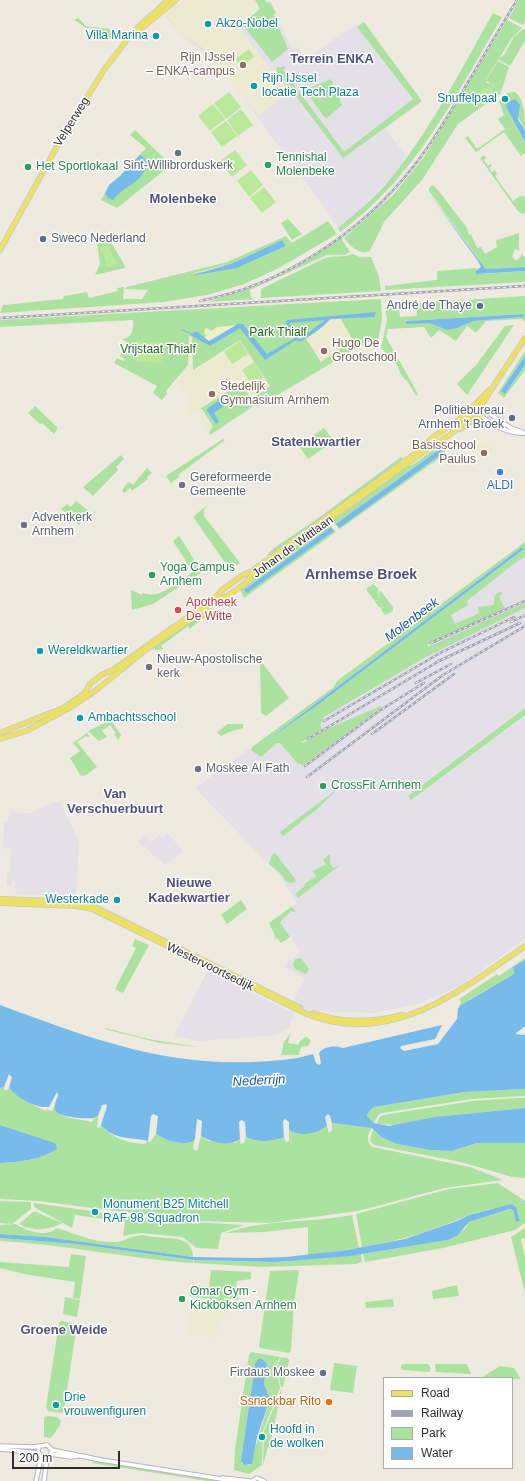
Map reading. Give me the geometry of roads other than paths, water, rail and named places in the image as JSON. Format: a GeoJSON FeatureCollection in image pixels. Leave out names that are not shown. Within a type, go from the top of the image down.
{"type":"FeatureCollection","features":[{"type":"Feature","properties":{"kind":"main road","name":"Velperweg"},"geometry":{"type":"LineString","coordinates":[[0,250],[60,141],[104,70],[133,32],[168,0]]}},
{"type":"Feature","properties":{"kind":"main road","name":"Velperweg"},"geometry":{"type":"LineString","coordinates":[[127,41],[176,0]]}},
{"type":"Feature","properties":{"kind":"main road"},"geometry":{"type":"LineString","coordinates":[[493,386],[525,338]]}},
{"type":"Feature","properties":{"kind":"main road","name":"Johan de Wittlaan"},"geometry":{"type":"LineString","coordinates":[[0,733],[20,724],[54,713],[76,700],[86,691],[90,684],[101,675],[114,670],[216,597],[238,578],[252,571],[422,449],[433,436],[456,422],[475,406],[493,386]]}},
{"type":"Feature","properties":{"kind":"main road","name":"Johan de Wittlaan"},"geometry":{"type":"LineString","coordinates":[[0,739],[23,732],[64,711],[95,691],[148,648],[218,600],[243,585],[252,575],[426,450],[447,437],[479,409],[493,386]]}},
{"type":"Feature","properties":{"kind":"main road"},"geometry":{"type":"LineString","coordinates":[[455,430],[462,428],[481,415]]}},
{"type":"Feature","properties":{"kind":"main road"},"geometry":{"type":"LineString","coordinates":[[442,430],[447,432],[447,437]]}},
{"type":"Feature","properties":{"kind":"main road"},"geometry":{"type":"LineString","coordinates":[[433,436],[434,441],[438,443]]}},
{"type":"Feature","properties":{"kind":"main road"},"geometry":{"type":"LineString","coordinates":[[238,578],[243,581],[243,585]]}},
{"type":"Feature","properties":{"kind":"main road"},"geometry":{"type":"LineString","coordinates":[[226,587],[226,593],[230,594]]}},
{"type":"Feature","properties":{"kind":"main road"},"geometry":{"type":"LineString","coordinates":[[107,673],[110,679]]}},
{"type":"Feature","properties":{"kind":"main road"},"geometry":{"type":"LineString","coordinates":[[90,684],[91,691],[95,691]]}},
{"type":"Feature","properties":{"kind":"main road"},"geometry":{"type":"LineString","coordinates":[[31,721],[32,727]]}},
{"type":"Feature","properties":{"kind":"main road"},"geometry":{"type":"LineString","coordinates":[[20,724],[19,729],[23,732]]}},
{"type":"Feature","properties":{"kind":"main road","name":"Westervoortsedijk"},"geometry":{"type":"LineString","coordinates":[[0,899],[80,902],[95,907],[291,1002],[304,1010],[324,1016],[346,1020],[374,1020],[419,1011]]}},
{"type":"Feature","properties":{"kind":"main road","name":"Westervoortsedijk"},"geometry":{"type":"LineString","coordinates":[[0,903],[76,906],[92,909],[307,1014],[329,1022],[357,1024],[379,1023],[402,1019],[450,997],[525,946]]}},
{"type":"Feature","properties":{"kind":"street"},"geometry":{"type":"LineString","coordinates":[[475,406],[511,428],[525,433],[509,432],[481,415],[479,409]]}},
{"type":"Feature","properties":{"kind":"street"},"geometry":{"type":"LineString","coordinates":[[0,1446],[39,1447],[47,1445],[51,1452],[71,1457],[80,1456],[214,1478],[229,1478],[251,1481],[257,1478],[264,1481]]}},
{"type":"Feature","properties":{"kind":"street"},"geometry":{"type":"LineString","coordinates":[[36,1481],[40,1455],[39,1447]]}},
{"type":"Feature","properties":{"kind":"street"},"geometry":{"type":"LineString","coordinates":[[0,1449],[40,1455],[48,1458]]}},
{"type":"Feature","properties":{"kind":"street"},"geometry":{"type":"LineString","coordinates":[[44,1481],[48,1458],[51,1452]]}},
{"type":"Feature","properties":{"kind":"street"},"geometry":{"type":"LineString","coordinates":[[214,1478],[222,1481],[234,1481]]}},
{"type":"Feature","properties":{"kind":"water"},"geometry":{"type":"Polygon","coordinates":[[[515,99],[520,105],[518,119],[525,131],[525,142],[506,107],[507,103],[515,99]]]}},
{"type":"Feature","properties":{"kind":"water"},"geometry":{"type":"Polygon","coordinates":[[[140,155],[144,157],[147,163],[142,175],[113,200],[108,198],[105,194],[109,185],[140,155]]]}},
{"type":"Feature","properties":{"kind":"water"},"geometry":{"type":"Polygon","coordinates":[[[427,191],[486,269],[525,267],[525,271],[476,274],[475,271],[481,267],[478,261],[427,191]]]}},
{"type":"Feature","properties":{"kind":"water"},"geometry":{"type":"Polygon","coordinates":[[[282,240],[286,246],[237,268],[190,276],[233,263],[282,240]]]}},
{"type":"Feature","properties":{"kind":"water"},"geometry":{"type":"Polygon","coordinates":[[[376,312],[374,317],[330,319],[320,329],[300,342],[296,340],[265,360],[240,328],[210,346],[190,335],[196,331],[209,341],[238,324],[243,324],[267,354],[295,338],[286,323],[287,320],[376,312]],[[325,320],[289,323],[295,333],[298,327],[302,328],[303,331],[297,336],[299,340],[325,320]]]}},
{"type":"Feature","properties":{"kind":"water"},"geometry":{"type":"Polygon","coordinates":[[[524,314],[523,317],[474,321],[457,328],[447,330],[429,323],[406,324],[406,321],[524,314]]]}},
{"type":"Feature","properties":{"kind":"water"},"geometry":{"type":"Polygon","coordinates":[[[525,356],[525,365],[505,394],[501,391],[525,356]]]}},
{"type":"Feature","properties":{"kind":"water"},"geometry":{"type":"Polygon","coordinates":[[[223,398],[229,402],[214,413],[219,422],[216,424],[207,411],[208,408],[223,398]]]}},
{"type":"Feature","properties":{"kind":"water"},"geometry":{"type":"Polygon","coordinates":[[[440,449],[443,453],[339,528],[336,524],[337,523],[440,449]]]}},
{"type":"Feature","properties":{"kind":"water"},"geometry":{"type":"Polygon","coordinates":[[[331,527],[334,531],[247,593],[244,590],[331,527]]]}},
{"type":"Feature","properties":{"kind":"water"},"geometry":{"type":"Polygon","coordinates":[[[522,547],[524,549],[315,707],[262,744],[522,547]]]}},
{"type":"Feature","properties":{"kind":"water","name":"Nederrijn"},"geometry":{"type":"Polygon","coordinates":[[[525,960],[525,1026],[515,1034],[525,1035],[525,1089],[464,1092],[374,1107],[369,1111],[367,1116],[374,1123],[389,1126],[434,1117],[525,1108],[525,1143],[477,1143],[452,1151],[429,1150],[397,1144],[381,1137],[372,1128],[332,1123],[328,1114],[325,1117],[327,1126],[309,1134],[289,1130],[289,1122],[285,1119],[283,1121],[284,1138],[269,1141],[260,1141],[246,1137],[245,1122],[241,1120],[239,1122],[240,1139],[231,1143],[211,1141],[201,1136],[202,1121],[197,1119],[194,1141],[179,1143],[165,1139],[156,1134],[158,1116],[153,1114],[151,1116],[148,1141],[117,1136],[106,1130],[101,1125],[107,1106],[106,1104],[102,1105],[98,1116],[94,1118],[73,1117],[62,1115],[55,1110],[58,1095],[57,1092],[49,1107],[43,1107],[27,1102],[13,1092],[9,1088],[12,1077],[9,1074],[4,1087],[0,1088],[0,1005],[93,1038],[155,1054],[219,1062],[253,1062],[276,1061],[313,1054],[316,1063],[319,1065],[321,1063],[319,1053],[327,1048],[334,1046],[343,1048],[442,1025],[435,1039],[401,1046],[400,1048],[404,1051],[438,1044],[457,1019],[458,1009],[461,1005],[514,974],[513,967],[525,960]]]}},
{"type":"Feature","properties":{"kind":"water"},"geometry":{"type":"Polygon","coordinates":[[[0,1125],[52,1142],[56,1144],[57,1149],[37,1158],[0,1163],[0,1125]]]}},
{"type":"Feature","properties":{"kind":"water"},"geometry":{"type":"Polygon","coordinates":[[[511,1204],[516,1207],[520,1221],[516,1222],[513,1210],[510,1209],[469,1222],[458,1235],[448,1240],[350,1256],[277,1262],[194,1260],[76,1244],[0,1238],[0,1234],[46,1237],[193,1257],[286,1257],[347,1250],[405,1239],[457,1221],[469,1215],[511,1204]]]}},
{"type":"Feature","properties":{"kind":"water"},"geometry":{"type":"Polygon","coordinates":[[[258,1359],[262,1359],[267,1363],[264,1384],[270,1399],[257,1437],[252,1464],[244,1465],[241,1461],[255,1364],[258,1359]]]}},
{"type":"Feature","properties":{"kind":"waterway","name":"Molenbeek"},"geometry":{"type":"LineString","coordinates":[[182,330],[192,334]]}},
{"type":"Feature","properties":{"kind":"railway"},"geometry":{"type":"LineString","coordinates":[[200,301],[261,283],[290,269],[318,253],[369,214],[392,191],[413,167],[426,149],[444,122],[517,0]]}},
{"type":"Feature","properties":{"kind":"railway"},"geometry":{"type":"LineString","coordinates":[[0,318],[525,286]]}},
{"type":"Feature","properties":{"kind":"railway"},"geometry":{"type":"LineString","coordinates":[[431,643],[525,601]]}},
{"type":"Feature","properties":{"kind":"railway"},"geometry":{"type":"LineString","coordinates":[[511,622],[525,615]]}},
{"type":"Feature","properties":{"kind":"railway"},"geometry":{"type":"LineString","coordinates":[[324,721],[440,653],[514,617]]}},
{"type":"Feature","properties":{"kind":"railway"},"geometry":{"type":"LineString","coordinates":[[308,739],[439,661],[520,623]]}},
{"type":"Feature","properties":{"kind":"railway"},"geometry":{"type":"LineString","coordinates":[[307,777],[443,675],[525,626]]}},
{"type":"Feature","properties":{"kind":"railway"},"geometry":{"type":"LineString","coordinates":[[416,683],[451,664]]}},
{"type":"Feature","properties":{"kind":"railway"},"geometry":{"type":"LineString","coordinates":[[372,734],[454,674]]}},
{"type":"Feature","properties":{"kind":"railway"},"geometry":{"type":"LineString","coordinates":[[305,766],[379,711],[424,683]]}},
{"type":"Feature","properties":{"kind":"place","name":"Akzo-Nobel"},"geometry":{"type":"Point","coordinates":[208,24]}},
{"type":"Feature","properties":{"kind":"place","name":"Villa Marina"},"geometry":{"type":"Point","coordinates":[156,36]}},
{"type":"Feature","properties":{"kind":"place","name":"Rijn IJssel – ENKA-campus"},"geometry":{"type":"Point","coordinates":[243,65]}},
{"type":"Feature","properties":{"kind":"place","name":"Rijn IJssel locatie Tech Plaza"},"geometry":{"type":"Point","coordinates":[254,86]}},
{"type":"Feature","properties":{"kind":"place","name":"Snuffelpaal"},"geometry":{"type":"Point","coordinates":[505,99]}},
{"type":"Feature","properties":{"kind":"place","name":"Sint-Willibrorduskerk"},"geometry":{"type":"Point","coordinates":[178,153]}},
{"type":"Feature","properties":{"kind":"place","name":"Tennishal Molenbeke"},"geometry":{"type":"Point","coordinates":[268,165]}},
{"type":"Feature","properties":{"kind":"place","name":"Het Sportlokaal"},"geometry":{"type":"Point","coordinates":[28,167]}},
{"type":"Feature","properties":{"kind":"place","name":"Sweco Nederland"},"geometry":{"type":"Point","coordinates":[43,239]}},
{"type":"Feature","properties":{"kind":"place","name":"André de Thaye"},"geometry":{"type":"Point","coordinates":[480,306]}},
{"type":"Feature","properties":{"kind":"place","name":"Hugo De Grootschool"},"geometry":{"type":"Point","coordinates":[324,351]}},
{"type":"Feature","properties":{"kind":"place","name":"Stedelijk Gymnasium Arnhem"},"geometry":{"type":"Point","coordinates":[212,394]}},
{"type":"Feature","properties":{"kind":"place","name":"Politiebureau Arnhem 't Broek"},"geometry":{"type":"Point","coordinates":[512,418]}},
{"type":"Feature","properties":{"kind":"place","name":"Basisschool Paulus"},"geometry":{"type":"Point","coordinates":[484,453]}},
{"type":"Feature","properties":{"kind":"place","name":"ALDI"},"geometry":{"type":"Point","coordinates":[500,472]}},
{"type":"Feature","properties":{"kind":"place","name":"Gereformeerde Gemeente"},"geometry":{"type":"Point","coordinates":[182,485]}},
{"type":"Feature","properties":{"kind":"place","name":"Adventkerk Arnhem"},"geometry":{"type":"Point","coordinates":[24,525]}},
{"type":"Feature","properties":{"kind":"place","name":"Yoga Campus Arnhem"},"geometry":{"type":"Point","coordinates":[152,575]}},
{"type":"Feature","properties":{"kind":"place","name":"Apotheek De Witte"},"geometry":{"type":"Point","coordinates":[178,610]}},
{"type":"Feature","properties":{"kind":"place","name":"Wereldkwartier"},"geometry":{"type":"Point","coordinates":[40,651]}},
{"type":"Feature","properties":{"kind":"place","name":"Nieuw-Apostolische kerk"},"geometry":{"type":"Point","coordinates":[149,667]}},
{"type":"Feature","properties":{"kind":"place","name":"Ambachtsschool"},"geometry":{"type":"Point","coordinates":[80,718]}},
{"type":"Feature","properties":{"kind":"place","name":"Moskee Al Fath"},"geometry":{"type":"Point","coordinates":[198,769]}},
{"type":"Feature","properties":{"kind":"place","name":"CrossFit Arnhem"},"geometry":{"type":"Point","coordinates":[323,786]}},
{"type":"Feature","properties":{"kind":"place","name":"Westerkade"},"geometry":{"type":"Point","coordinates":[117,900]}},
{"type":"Feature","properties":{"kind":"place","name":"Monument B25 Mitchell RAF 98 Squadron"},"geometry":{"type":"Point","coordinates":[95,1212]}},
{"type":"Feature","properties":{"kind":"place","name":"Omar Gym - Kickboksen Arnhem"},"geometry":{"type":"Point","coordinates":[182,1299]}},
{"type":"Feature","properties":{"kind":"place","name":"Firdaus Moskee"},"geometry":{"type":"Point","coordinates":[323,1373]}},
{"type":"Feature","properties":{"kind":"place","name":"Ssnackbar Rito"},"geometry":{"type":"Point","coordinates":[329,1402]}},
{"type":"Feature","properties":{"kind":"place","name":"Drie vrouwenfiguren"},"geometry":{"type":"Point","coordinates":[56,1405]}},
{"type":"Feature","properties":{"kind":"place","name":"Hoofd in de wolken"},"geometry":{"type":"Point","coordinates":[262,1437]}},
{"type":"Feature","properties":{"kind":"district","name":"Terrein ENKA"},"geometry":{"type":"Point","coordinates":[332,59]}},
{"type":"Feature","properties":{"kind":"district","name":"Molenbeke"},"geometry":{"type":"Point","coordinates":[183,199]}},
{"type":"Feature","properties":{"kind":"district","name":"Statenkwartier"},"geometry":{"type":"Point","coordinates":[316,442]}},
{"type":"Feature","properties":{"kind":"district","name":"Arnhemse Broek"},"geometry":{"type":"Point","coordinates":[361,575]}},
{"type":"Feature","properties":{"kind":"district","name":"Van Verschuerbuurt"},"geometry":{"type":"Point","coordinates":[115,802]}},
{"type":"Feature","properties":{"kind":"district","name":"Nieuwe Kadekwartier"},"geometry":{"type":"Point","coordinates":[189,890]}},
{"type":"Feature","properties":{"kind":"district","name":"Groene Weide"},"geometry":{"type":"Point","coordinates":[64,1330]}},
{"type":"Feature","properties":{"kind":"park label","name":"Park Thialf"},"geometry":{"type":"Point","coordinates":[278,333]}},
{"type":"Feature","properties":{"kind":"park label","name":"Vrijstaat Thialf"},"geometry":{"type":"Point","coordinates":[158,350]}}]}
